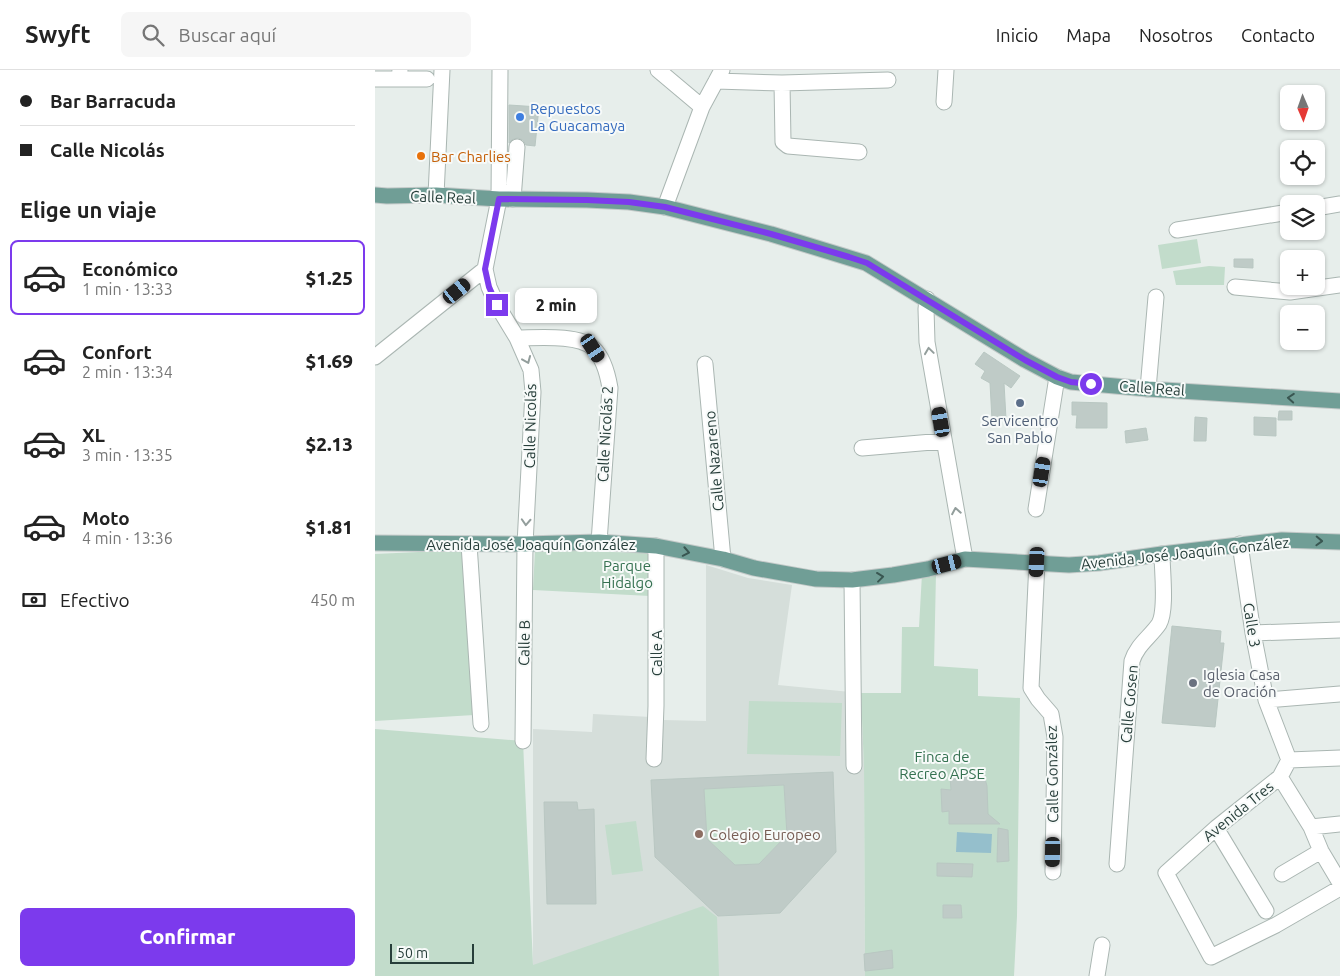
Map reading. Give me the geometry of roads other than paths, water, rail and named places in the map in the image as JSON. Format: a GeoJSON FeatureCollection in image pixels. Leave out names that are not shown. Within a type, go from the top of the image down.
{"type":"FeatureCollection","features":[{"type":"Feature","properties":{"kind":"main road","name":"Calle Real"},"geometry":{"type":"LineString","coordinates":[[375,195],[436,195],[629,202],[665,207],[771,234],[867,263],[1025,360],[1057,377],[1071,382],[1148,389],[1340,401]]}},
{"type":"Feature","properties":{"kind":"main road","name":"Avenida José Joaquín González"},"geometry":{"type":"LineString","coordinates":[[375,543],[525,544],[599,542],[656,546],[723,559],[754,568],[816,578],[852,580],[893,575],[965,559],[1069,565],[1099,564],[1162,554],[1282,540],[1340,542]]}},
{"type":"Feature","properties":{"kind":"street"},"geometry":{"type":"LineString","coordinates":[[436,195],[442,70]]}},
{"type":"Feature","properties":{"kind":"street"},"geometry":{"type":"LineString","coordinates":[[500,70],[506,199]]}},
{"type":"Feature","properties":{"kind":"street"},"geometry":{"type":"LineString","coordinates":[[658,70],[702,107]]}},
{"type":"Feature","properties":{"kind":"street"},"geometry":{"type":"LineString","coordinates":[[944,102],[946,70]]}},
{"type":"Feature","properties":{"kind":"street"},"geometry":{"type":"LineString","coordinates":[[375,79],[399,74],[427,79]]}},
{"type":"Feature","properties":{"kind":"street"},"geometry":{"type":"LineString","coordinates":[[665,207],[702,107],[719,76],[782,83],[852,76],[888,80]]}},
{"type":"Feature","properties":{"kind":"street"},"geometry":{"type":"LineString","coordinates":[[782,83],[783,142],[785,145],[859,152]]}},
{"type":"Feature","properties":{"kind":"street"},"geometry":{"type":"LineString","coordinates":[[506,199],[517,147]]}},
{"type":"Feature","properties":{"kind":"street","name":"Calle Nicolás"},"geometry":{"type":"LineString","coordinates":[[506,199],[485,269],[489,287],[497,305],[517,338],[531,370],[533,392],[525,544]]}},
{"type":"Feature","properties":{"kind":"street"},"geometry":{"type":"LineString","coordinates":[[1325,206],[1340,204]]}},
{"type":"Feature","properties":{"kind":"street"},"geometry":{"type":"LineString","coordinates":[[1177,230],[1280,213]]}},
{"type":"Feature","properties":{"kind":"street"},"geometry":{"type":"LineString","coordinates":[[375,357],[485,269]]}},
{"type":"Feature","properties":{"kind":"street"},"geometry":{"type":"LineString","coordinates":[[1235,287],[1290,292],[1340,285]]}},
{"type":"Feature","properties":{"kind":"street"},"geometry":{"type":"LineString","coordinates":[[1148,389],[1156,297]]}},
{"type":"Feature","properties":{"kind":"street"},"geometry":{"type":"LineString","coordinates":[[927,300],[927,342],[965,559]]}},
{"type":"Feature","properties":{"kind":"street","name":"Calle Nicolás 2"},"geometry":{"type":"LineString","coordinates":[[517,338],[574,340],[585,343],[593,348],[607,375],[609,388],[599,542]]}},
{"type":"Feature","properties":{"kind":"street","name":"Calle Nazareno"},"geometry":{"type":"LineString","coordinates":[[705,364],[723,559]]}},
{"type":"Feature","properties":{"kind":"street"},"geometry":{"type":"LineString","coordinates":[[1036,509],[1057,377]]}},
{"type":"Feature","properties":{"kind":"street"},"geometry":{"type":"LineString","coordinates":[[862,448],[944,441]]}},
{"type":"Feature","properties":{"kind":"street"},"geometry":{"type":"LineString","coordinates":[[469,544],[481,724]]}},
{"type":"Feature","properties":{"kind":"street","name":"Calle B"},"geometry":{"type":"LineString","coordinates":[[523,741],[525,544]]}},
{"type":"Feature","properties":{"kind":"street","name":"Calle 3"},"geometry":{"type":"LineString","coordinates":[[1240,544],[1253,633],[1266,700],[1289,760]]}},
{"type":"Feature","properties":{"kind":"street","name":"Calle A"},"geometry":{"type":"LineString","coordinates":[[654,759],[656,706],[656,546]]}},
{"type":"Feature","properties":{"kind":"street","name":"Calle Gosen"},"geometry":{"type":"LineString","coordinates":[[1117,864],[1132,661],[1135,652],[1160,622],[1163,610],[1162,554]]}},
{"type":"Feature","properties":{"kind":"street","name":"Calle González"},"geometry":{"type":"LineString","coordinates":[[1037,562],[1031,688],[1051,714],[1055,737],[1053,872]]}},
{"type":"Feature","properties":{"kind":"street"},"geometry":{"type":"LineString","coordinates":[[852,580],[854,766]]}},
{"type":"Feature","properties":{"kind":"street"},"geometry":{"type":"LineString","coordinates":[[1253,633],[1340,630]]}},
{"type":"Feature","properties":{"kind":"street"},"geometry":{"type":"LineString","coordinates":[[1266,700],[1340,694]]}},
{"type":"Feature","properties":{"kind":"street"},"geometry":{"type":"LineString","coordinates":[[1289,760],[1340,758]]}},
{"type":"Feature","properties":{"kind":"street","name":"Avenida Tres"},"geometry":{"type":"LineString","coordinates":[[1289,760],[1280,777],[1216,828],[1166,873],[1211,957],[1276,925],[1340,888]]}},
{"type":"Feature","properties":{"kind":"street"},"geometry":{"type":"LineString","coordinates":[[1280,777],[1311,827],[1321,851],[1340,883]]}},
{"type":"Feature","properties":{"kind":"street"},"geometry":{"type":"LineString","coordinates":[[1311,827],[1340,824]]}},
{"type":"Feature","properties":{"kind":"street"},"geometry":{"type":"LineString","coordinates":[[1216,828],[1266,911]]}},
{"type":"Feature","properties":{"kind":"street"},"geometry":{"type":"LineString","coordinates":[[1282,874],[1321,851]]}},
{"type":"Feature","properties":{"kind":"street"},"geometry":{"type":"LineString","coordinates":[[1097,976],[1102,945]]}},
{"type":"Feature","properties":{"kind":"water"},"geometry":{"type":"Polygon","coordinates":[[[957,832],[992,834],[991,853],[956,852],[957,832]]]}},
{"type":"Feature","properties":{"kind":"place","name":"Repuestos La Guacamaya"},"geometry":{"type":"Point","coordinates":[520,117]}},
{"type":"Feature","properties":{"kind":"place","name":"Bar Charlies"},"geometry":{"type":"Point","coordinates":[421,156]}},
{"type":"Feature","properties":{"kind":"place","name":"Servicentro San Pablo"},"geometry":{"type":"Point","coordinates":[1020,403]}},
{"type":"Feature","properties":{"kind":"place","name":"Iglesia Casa de Oración"},"geometry":{"type":"Point","coordinates":[1193,683]}},
{"type":"Feature","properties":{"kind":"place","name":"Colegio Europeo"},"geometry":{"type":"Point","coordinates":[699,834]}},
{"type":"Feature","properties":{"kind":"park label","name":"Parque Hidalgo"},"geometry":{"type":"Point","coordinates":[627,574]}},
{"type":"Feature","properties":{"kind":"park label","name":"Finca de Recreo APSE"},"geometry":{"type":"Point","coordinates":[942,764]}}]}
